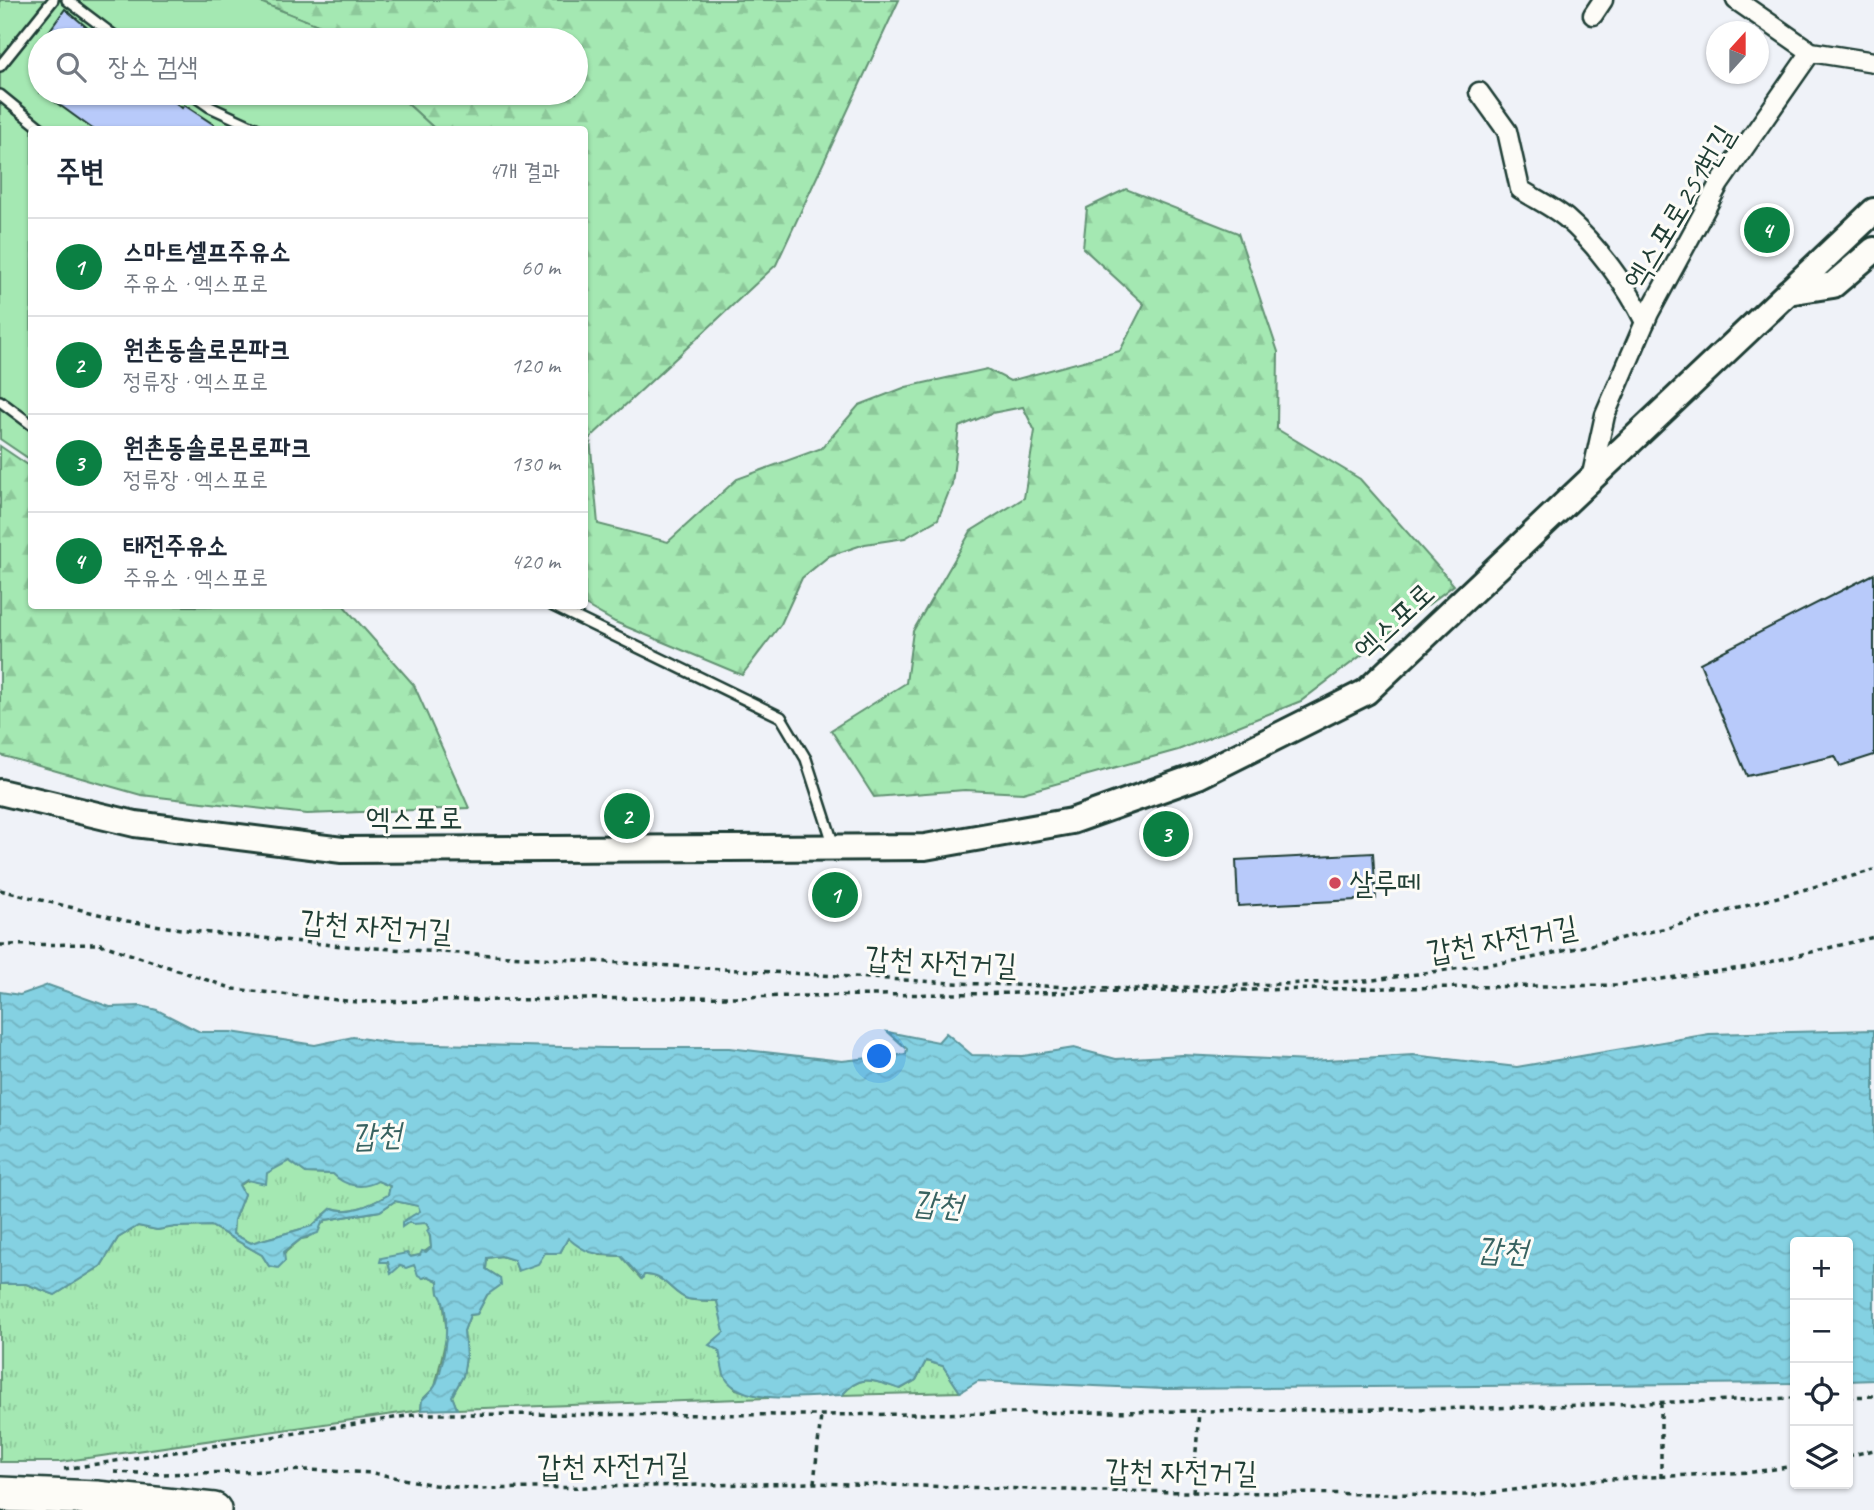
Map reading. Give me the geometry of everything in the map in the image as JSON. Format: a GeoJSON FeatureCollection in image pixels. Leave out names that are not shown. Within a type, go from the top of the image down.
{"type":"FeatureCollection","features":[{"type":"Feature","properties":{"kind":"highway"},"geometry":{"type":"LineString","coordinates":[[0,1494],[96,1498],[214,1510]]}},
{"type":"Feature","properties":{"kind":"main road","name":"엑스포로"},"geometry":{"type":"LineString","coordinates":[[0,792],[135,824],[342,850],[925,847],[1072,821],[1198,776],[1366,692],[1874,211]]}},
{"type":"Feature","properties":{"kind":"main road"},"geometry":{"type":"LineString","coordinates":[[1788,292],[1833,285],[1874,250]]}},
{"type":"Feature","properties":{"kind":"street"},"geometry":{"type":"LineString","coordinates":[[1736,0],[1811,52],[1874,62]]}},
{"type":"Feature","properties":{"kind":"street","name":"엑스포로251번길"},"geometry":{"type":"LineString","coordinates":[[1591,479],[1605,415],[1645,322],[1719,184],[1811,52]]}},
{"type":"Feature","properties":{"kind":"street","name":"엑스포로251번길"},"geometry":{"type":"LineString","coordinates":[[1479,92],[1507,131],[1520,190],[1566,217],[1605,261],[1633,299],[1645,322]]}},
{"type":"Feature","properties":{"kind":"lane"},"geometry":{"type":"LineString","coordinates":[[31,28],[53,0]]}},
{"type":"Feature","properties":{"kind":"lane"},"geometry":{"type":"LineString","coordinates":[[67,0],[104,28]]}},
{"type":"Feature","properties":{"kind":"lane"},"geometry":{"type":"LineString","coordinates":[[0,66],[28,31]]}},
{"type":"Feature","properties":{"kind":"lane"},"geometry":{"type":"LineString","coordinates":[[0,94],[38,126]]}},
{"type":"Feature","properties":{"kind":"lane"},"geometry":{"type":"LineString","coordinates":[[206,105],[251,126]]}},
{"type":"Feature","properties":{"kind":"lane"},"geometry":{"type":"LineString","coordinates":[[0,401],[28,422]]}},
{"type":"Feature","properties":{"kind":"lane"},"geometry":{"type":"LineString","coordinates":[[559,609],[781,717],[806,759],[835,847]]}},
{"type":"Feature","properties":{"kind":"path","name":"갑천 자전거길"},"geometry":{"type":"LineString","coordinates":[[0,890],[127,921],[201,932],[343,946],[953,983],[1135,989],[1366,981],[1527,960],[1667,928],[1874,870]]}},
{"type":"Feature","properties":{"kind":"path"},"geometry":{"type":"LineString","coordinates":[[0,945],[100,944],[234,989],[357,1002],[1618,985],[1749,967],[1874,937]]}},
{"type":"Feature","properties":{"kind":"path"},"geometry":{"type":"LineString","coordinates":[[1853,1397],[1874,1396]]}},
{"type":"Feature","properties":{"kind":"path"},"geometry":{"type":"LineString","coordinates":[[99,1471],[62,1470],[420,1414],[821,1415],[1490,1408],[1790,1398]]}},
{"type":"Feature","properties":{"kind":"path"},"geometry":{"type":"LineString","coordinates":[[1661,1402],[1661,1478]]}},
{"type":"Feature","properties":{"kind":"path"},"geometry":{"type":"LineString","coordinates":[[1193,1492],[1199,1411]]}},
{"type":"Feature","properties":{"kind":"path"},"geometry":{"type":"LineString","coordinates":[[814,1483],[821,1415]]}},
{"type":"Feature","properties":{"kind":"path"},"geometry":{"type":"LineString","coordinates":[[1853,1455],[1874,1450]]}},
{"type":"Feature","properties":{"kind":"path","name":"갑천 자전거길"},"geometry":{"type":"LineString","coordinates":[[111,1472],[161,1474],[309,1470],[373,1473],[434,1485],[479,1489],[814,1483],[1473,1495],[1593,1480],[1753,1472],[1790,1467]]}},
{"type":"Feature","properties":{"kind":"green space"},"geometry":{"type":"Polygon","coordinates":[[[0,0],[255,0],[325,28],[28,28],[28,105],[409,105],[432,126],[28,126],[28,458],[0,439],[0,0]]]}},
{"type":"Feature","properties":{"kind":"green space"},"geometry":{"type":"Polygon","coordinates":[[[255,0],[899,0],[776,265],[590,438],[598,524],[668,542],[737,479],[822,448],[859,405],[906,387],[987,369],[1010,381],[1120,351],[1144,304],[1083,248],[1087,208],[1126,189],[1238,233],[1278,352],[1277,429],[1360,479],[1454,585],[1301,701],[1178,750],[1023,793],[965,790],[874,797],[831,730],[906,683],[913,631],[971,531],[1024,498],[1035,431],[1023,407],[992,413],[959,427],[952,484],[938,519],[905,538],[865,544],[829,556],[802,578],[781,624],[742,675],[615,622],[588,607],[588,126],[432,126],[409,105],[588,105],[588,28],[325,28],[255,0]]]}},
{"type":"Feature","properties":{"kind":"green space"},"geometry":{"type":"Polygon","coordinates":[[[0,446],[28,465],[28,609],[347,609],[414,685],[469,808],[307,814],[141,795],[0,755],[0,446]]]}},
{"type":"Feature","properties":{"kind":"green space"},"geometry":{"type":"Polygon","coordinates":[[[289,1160],[306,1173],[378,1181],[390,1186],[388,1195],[353,1209],[332,1208],[312,1226],[251,1243],[233,1234],[234,1220],[244,1194],[239,1185],[289,1160]]]}},
{"type":"Feature","properties":{"kind":"green space"},"geometry":{"type":"Polygon","coordinates":[[[395,1201],[419,1206],[420,1211],[407,1219],[403,1226],[409,1222],[426,1223],[431,1247],[420,1255],[381,1262],[388,1262],[391,1273],[400,1265],[414,1265],[423,1278],[428,1276],[438,1281],[443,1300],[447,1334],[435,1387],[422,1400],[421,1410],[60,1462],[0,1462],[0,1284],[26,1284],[55,1295],[101,1266],[118,1238],[138,1226],[157,1230],[211,1226],[262,1255],[269,1266],[326,1220],[380,1211],[395,1201]]]}},
{"type":"Feature","properties":{"kind":"green space"},"geometry":{"type":"Polygon","coordinates":[[[568,1237],[600,1255],[621,1256],[641,1279],[644,1275],[651,1275],[688,1299],[717,1301],[725,1332],[719,1350],[726,1378],[736,1389],[769,1398],[457,1409],[452,1396],[463,1376],[466,1357],[464,1331],[470,1315],[477,1314],[500,1278],[486,1269],[487,1258],[501,1256],[514,1260],[518,1271],[545,1252],[560,1253],[568,1237]]]}},
{"type":"Feature","properties":{"kind":"green space"},"geometry":{"type":"Polygon","coordinates":[[[926,1361],[943,1366],[960,1392],[842,1395],[856,1383],[869,1380],[901,1389],[916,1380],[926,1361]]]}},
{"type":"Feature","properties":{"kind":"water","name":"갑천"},"geometry":{"type":"Polygon","coordinates":[[[48,985],[110,1007],[141,1006],[157,1010],[200,1032],[231,1032],[315,1045],[353,1037],[393,1043],[729,1048],[842,1061],[906,1054],[907,1049],[888,1032],[938,1042],[946,1033],[972,1055],[1023,1056],[1074,1048],[1116,1059],[1182,1055],[1310,1061],[1413,1055],[1517,1067],[1709,1034],[1874,1030],[1874,1380],[1853,1381],[1853,1237],[1790,1237],[1790,1383],[1164,1389],[978,1381],[960,1392],[943,1366],[926,1361],[916,1380],[900,1389],[869,1380],[856,1383],[842,1395],[797,1398],[746,1393],[733,1386],[725,1377],[719,1350],[709,1345],[724,1332],[717,1301],[683,1297],[657,1277],[644,1275],[642,1279],[621,1256],[592,1253],[568,1238],[560,1253],[545,1253],[538,1264],[518,1271],[514,1260],[501,1256],[487,1258],[486,1269],[500,1278],[501,1285],[487,1295],[477,1314],[470,1315],[464,1331],[466,1357],[463,1376],[452,1396],[457,1409],[421,1410],[422,1400],[436,1384],[444,1351],[445,1313],[438,1281],[418,1275],[414,1265],[406,1268],[400,1266],[391,1274],[388,1262],[380,1262],[381,1258],[407,1253],[411,1257],[420,1255],[431,1247],[426,1223],[409,1222],[402,1227],[402,1222],[420,1211],[418,1206],[395,1201],[380,1211],[326,1220],[318,1233],[301,1239],[284,1252],[285,1261],[278,1268],[269,1266],[262,1255],[211,1226],[157,1230],[138,1226],[118,1238],[101,1266],[55,1295],[26,1284],[0,1284],[0,992],[20,995],[48,985]],[[289,1161],[267,1173],[266,1184],[247,1180],[239,1185],[244,1194],[234,1220],[233,1234],[251,1243],[312,1226],[332,1208],[353,1209],[388,1195],[390,1186],[378,1181],[354,1185],[333,1174],[306,1173],[289,1161]]]}},
{"type":"Feature","properties":{"kind":"building"},"geometry":{"type":"Polygon","coordinates":[[[65,9],[88,28],[52,28],[65,9]]]}},
{"type":"Feature","properties":{"kind":"building"},"geometry":{"type":"Polygon","coordinates":[[[60,105],[178,105],[182,108],[184,105],[216,126],[88,126],[60,105]]]}},
{"type":"Feature","properties":{"kind":"building"},"geometry":{"type":"Polygon","coordinates":[[[1874,574],[1874,755],[1840,766],[1835,756],[1747,776],[1700,663],[1874,574]]]}},
{"type":"Feature","properties":{"kind":"building"},"geometry":{"type":"Polygon","coordinates":[[[1373,853],[1376,899],[1238,906],[1236,860],[1373,853]]]}},
{"type":"Feature","properties":{"kind":"place","name":"태전주유소"},"geometry":{"type":"Point","coordinates":[1767,230]}},
{"type":"Feature","properties":{"kind":"place","name":"원촌동솔로몬파크"},"geometry":{"type":"Point","coordinates":[627,816]}},
{"type":"Feature","properties":{"kind":"place","name":"원촌동솔로몬로파크"},"geometry":{"type":"Point","coordinates":[1166,834]}},
{"type":"Feature","properties":{"kind":"place","name":"살루떼"},"geometry":{"type":"Point","coordinates":[1335,883]}},
{"type":"Feature","properties":{"kind":"place","name":"스마트셀프주유소"},"geometry":{"type":"Point","coordinates":[835,895]}}]}
